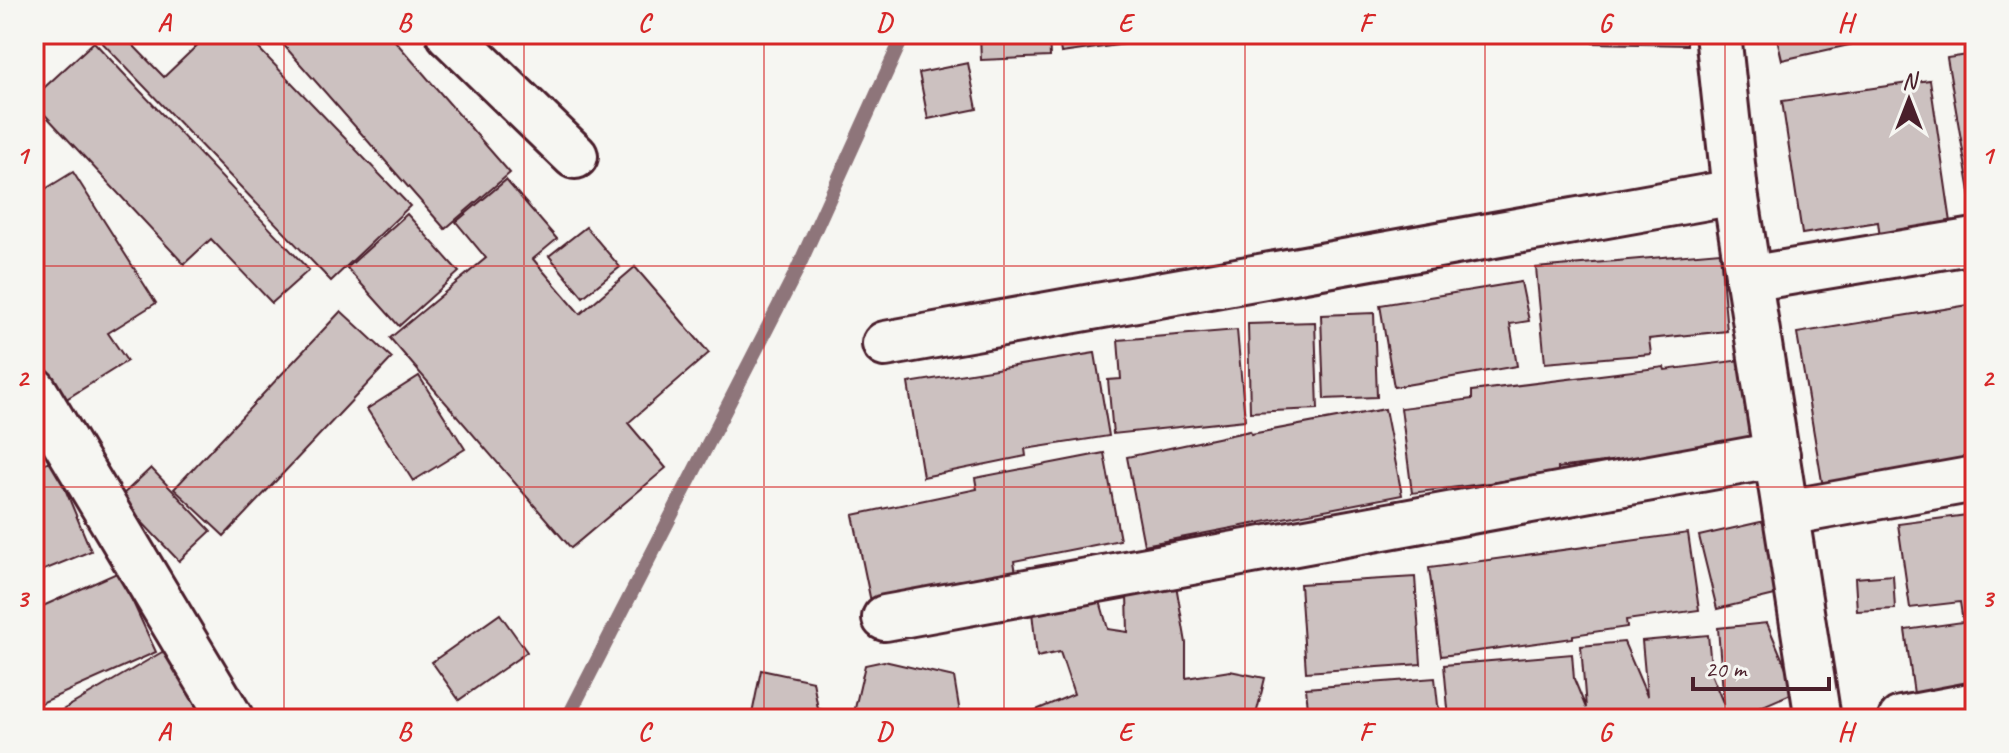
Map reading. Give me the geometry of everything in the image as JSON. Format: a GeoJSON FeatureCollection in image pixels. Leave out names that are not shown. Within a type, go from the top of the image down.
{"type":"FeatureCollection","features":[{"type":"Feature","properties":{"kind":"street"},"geometry":{"type":"LineString","coordinates":[[449,34],[575,156]]}},
{"type":"Feature","properties":{"kind":"street"},"geometry":{"type":"LineString","coordinates":[[1718,34],[1735,192],[1786,513],[1813,717]]}},
{"type":"Feature","properties":{"kind":"street"},"geometry":{"type":"LineString","coordinates":[[885,344],[1735,192]]}},
{"type":"Feature","properties":{"kind":"street"},"geometry":{"type":"LineString","coordinates":[[1748,279],[1975,241]]}},
{"type":"Feature","properties":{"kind":"street"},"geometry":{"type":"LineString","coordinates":[[34,390],[231,719]]}},
{"type":"Feature","properties":{"kind":"street"},"geometry":{"type":"LineString","coordinates":[[885,618],[1777,455]]}},
{"type":"Feature","properties":{"kind":"street"},"geometry":{"type":"LineString","coordinates":[[1786,513],[1975,479]]}},
{"type":"Feature","properties":{"kind":"street"},"geometry":{"type":"LineString","coordinates":[[1901,719],[1975,705]]}},
{"type":"Feature","properties":{"kind":"building"},"geometry":{"type":"Polygon","coordinates":[[[94,34],[137,34],[129,41],[164,77],[209,34],[245,34],[410,206],[331,281],[94,34]]]}},
{"type":"Feature","properties":{"kind":"building"},"geometry":{"type":"Polygon","coordinates":[[[274,34],[389,34],[510,173],[445,229],[274,34]]]}},
{"type":"Feature","properties":{"kind":"building"},"geometry":{"type":"Polygon","coordinates":[[[980,34],[1049,34],[1050,57],[981,60],[980,34]]]}},
{"type":"Feature","properties":{"kind":"building"},"geometry":{"type":"Polygon","coordinates":[[[1058,34],[1195,34],[1061,53],[1058,34]]]}},
{"type":"Feature","properties":{"kind":"building"},"geometry":{"type":"Polygon","coordinates":[[[1594,34],[1687,34],[1687,45],[1593,43],[1594,34]]]}},
{"type":"Feature","properties":{"kind":"building"},"geometry":{"type":"Polygon","coordinates":[[[1776,34],[1898,34],[1782,60],[1776,34]]]}},
{"type":"Feature","properties":{"kind":"building"},"geometry":{"type":"Polygon","coordinates":[[[94,42],[309,270],[272,303],[211,239],[184,264],[34,103],[34,97],[94,42]]]}},
{"type":"Feature","properties":{"kind":"building"},"geometry":{"type":"Polygon","coordinates":[[[1975,54],[1975,221],[1947,58],[1975,54]]]}},
{"type":"Feature","properties":{"kind":"building"},"geometry":{"type":"Polygon","coordinates":[[[968,63],[977,109],[928,119],[919,73],[968,63]]]}},
{"type":"Feature","properties":{"kind":"building"},"geometry":{"type":"Polygon","coordinates":[[[1930,80],[1953,236],[1881,246],[1878,222],[1802,234],[1782,101],[1930,80]]]}},
{"type":"Feature","properties":{"kind":"building"},"geometry":{"type":"Polygon","coordinates":[[[73,172],[156,303],[108,333],[127,361],[63,401],[34,355],[34,196],[73,172]]]}},
{"type":"Feature","properties":{"kind":"building"},"geometry":{"type":"Polygon","coordinates":[[[506,180],[557,239],[533,259],[580,314],[635,267],[709,353],[628,423],[666,468],[571,548],[390,338],[486,258],[456,222],[506,180]]]}},
{"type":"Feature","properties":{"kind":"building"},"geometry":{"type":"Polygon","coordinates":[[[407,214],[459,272],[399,326],[347,268],[407,214]]]}},
{"type":"Feature","properties":{"kind":"building"},"geometry":{"type":"Polygon","coordinates":[[[586,227],[620,267],[583,297],[549,256],[586,227]]]}},
{"type":"Feature","properties":{"kind":"building"},"geometry":{"type":"Polygon","coordinates":[[[1720,252],[1727,331],[1649,339],[1651,354],[1545,363],[1536,268],[1720,252]]]}},
{"type":"Feature","properties":{"kind":"building"},"geometry":{"type":"Polygon","coordinates":[[[1521,282],[1529,321],[1510,324],[1517,366],[1394,387],[1380,305],[1521,282]]]}},
{"type":"Feature","properties":{"kind":"building"},"geometry":{"type":"Polygon","coordinates":[[[1975,304],[1975,474],[1825,499],[1797,333],[1975,304]]]}},
{"type":"Feature","properties":{"kind":"building"},"geometry":{"type":"Polygon","coordinates":[[[341,311],[392,358],[224,536],[174,489],[341,311]]]}},
{"type":"Feature","properties":{"kind":"building"},"geometry":{"type":"Polygon","coordinates":[[[1374,313],[1377,397],[1324,399],[1321,315],[1374,313]]]}},
{"type":"Feature","properties":{"kind":"building"},"geometry":{"type":"Polygon","coordinates":[[[1315,322],[1318,409],[1250,412],[1248,324],[1315,322]]]}},
{"type":"Feature","properties":{"kind":"building"},"geometry":{"type":"Polygon","coordinates":[[[1237,330],[1245,420],[1113,434],[1108,380],[1121,379],[1118,340],[1237,330]]]}},
{"type":"Feature","properties":{"kind":"building"},"geometry":{"type":"Polygon","coordinates":[[[1095,353],[1109,436],[1025,449],[1026,456],[923,477],[908,383],[1095,353]]]}},
{"type":"Feature","properties":{"kind":"building"},"geometry":{"type":"Polygon","coordinates":[[[1741,360],[1752,443],[1558,468],[1558,474],[1412,493],[1401,408],[1472,399],[1472,391],[1741,360]]]}},
{"type":"Feature","properties":{"kind":"building"},"geometry":{"type":"Polygon","coordinates":[[[419,376],[465,449],[413,481],[367,409],[419,376]]]}},
{"type":"Feature","properties":{"kind":"building"},"geometry":{"type":"Polygon","coordinates":[[[1385,409],[1402,495],[1144,545],[1127,457],[1250,431],[1251,434],[1385,409]]]}},
{"type":"Feature","properties":{"kind":"building"},"geometry":{"type":"Polygon","coordinates":[[[1104,453],[1120,540],[1014,561],[1016,573],[871,602],[853,515],[977,489],[975,478],[1104,453]]]}},
{"type":"Feature","properties":{"kind":"building"},"geometry":{"type":"Polygon","coordinates":[[[53,460],[91,551],[34,574],[34,467],[53,460]]]}},
{"type":"Feature","properties":{"kind":"building"},"geometry":{"type":"Polygon","coordinates":[[[151,468],[211,531],[179,561],[119,498],[151,468]]]}},
{"type":"Feature","properties":{"kind":"building"},"geometry":{"type":"Polygon","coordinates":[[[1975,514],[1975,686],[1914,694],[1905,630],[1963,622],[1960,602],[1910,608],[1898,524],[1975,514]]]}},
{"type":"Feature","properties":{"kind":"building"},"geometry":{"type":"Polygon","coordinates":[[[1765,521],[1783,593],[1717,609],[1699,536],[1765,521]]]}},
{"type":"Feature","properties":{"kind":"building"},"geometry":{"type":"Polygon","coordinates":[[[1688,533],[1699,610],[1626,620],[1627,627],[1573,635],[1573,638],[1441,656],[1429,568],[1688,533]]]}},
{"type":"Feature","properties":{"kind":"building"},"geometry":{"type":"Polygon","coordinates":[[[119,572],[156,652],[37,705],[34,699],[34,610],[119,572]]]}},
{"type":"Feature","properties":{"kind":"building"},"geometry":{"type":"Polygon","coordinates":[[[1893,575],[1895,609],[1857,611],[1855,578],[1893,575]]]}},
{"type":"Feature","properties":{"kind":"building"},"geometry":{"type":"Polygon","coordinates":[[[1415,577],[1421,664],[1306,672],[1300,584],[1415,577]]]}},
{"type":"Feature","properties":{"kind":"building"},"geometry":{"type":"Polygon","coordinates":[[[1176,585],[1186,643],[1186,678],[1230,671],[1265,678],[1255,719],[1015,719],[1074,694],[1060,652],[1037,657],[1032,612],[1100,601],[1108,629],[1128,632],[1127,594],[1176,585]]]}},
{"type":"Feature","properties":{"kind":"building"},"geometry":{"type":"Polygon","coordinates":[[[500,614],[527,652],[459,700],[432,662],[500,614]]]}},
{"type":"Feature","properties":{"kind":"building"},"geometry":{"type":"Polygon","coordinates":[[[1767,623],[1792,682],[1793,693],[1733,719],[1449,719],[1444,665],[1572,654],[1574,679],[1586,708],[1581,646],[1624,642],[1647,696],[1642,641],[1708,635],[1712,676],[1724,705],[1718,628],[1767,623]]]}},
{"type":"Feature","properties":{"kind":"building"},"geometry":{"type":"Polygon","coordinates":[[[169,648],[204,707],[183,719],[47,719],[169,648]]]}},
{"type":"Feature","properties":{"kind":"building"},"geometry":{"type":"Polygon","coordinates":[[[884,661],[954,677],[961,719],[751,719],[761,670],[813,681],[818,709],[853,717],[865,665],[884,661]]]}},
{"type":"Feature","properties":{"kind":"building"},"geometry":{"type":"Polygon","coordinates":[[[1435,678],[1438,705],[1444,719],[1312,719],[1308,708],[1306,688],[1435,678]]]}},
{"type":"Feature","properties":{"kind":"waterway"},"geometry":{"type":"LineString","coordinates":[[567,719],[796,272],[904,34]]}}]}
